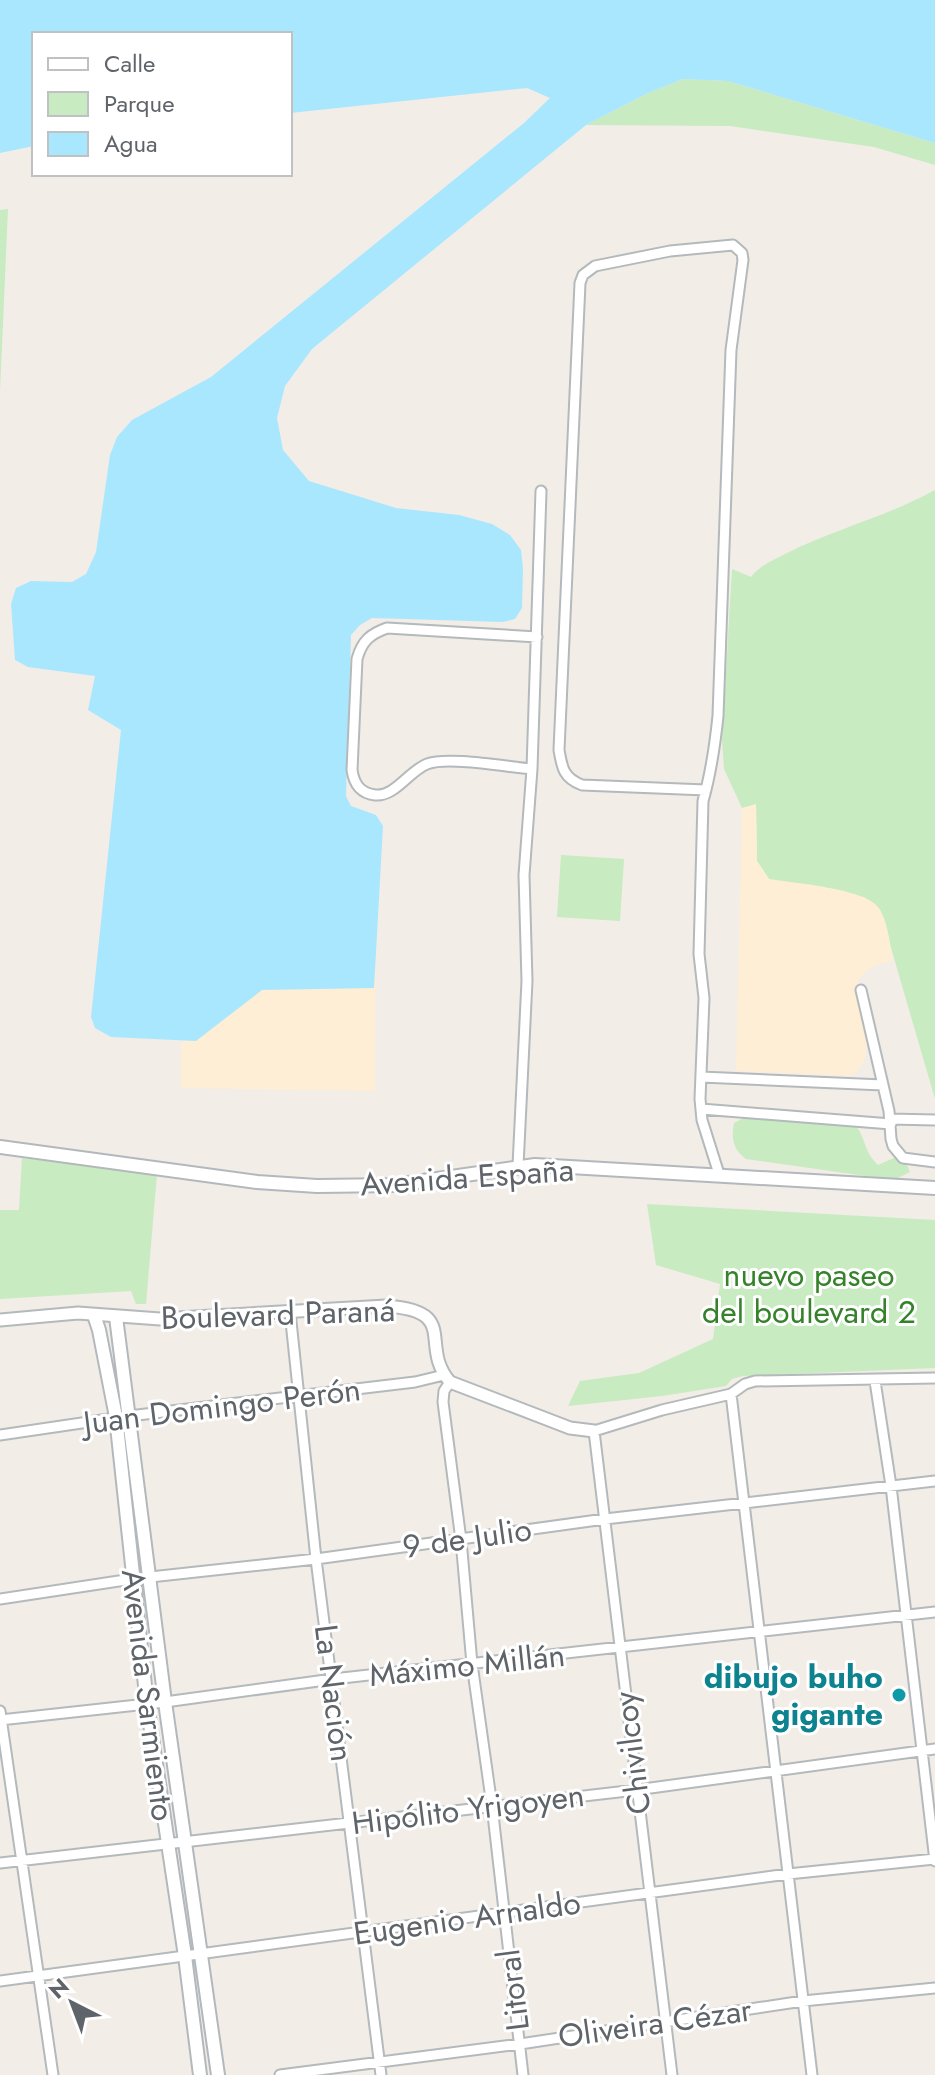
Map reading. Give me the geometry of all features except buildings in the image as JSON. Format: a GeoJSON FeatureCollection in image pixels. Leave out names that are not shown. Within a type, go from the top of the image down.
{"type":"FeatureCollection","features":[{"type":"Feature","properties":{"kind":"main road","name":"Avenida España"},"geometry":{"type":"LineString","coordinates":[[0,1147],[257,1182],[317,1186],[395,1185],[518,1166],[719,1174],[935,1188]]}},
{"type":"Feature","properties":{"kind":"main road","name":"Avenida Sarmiento"},"geometry":{"type":"LineString","coordinates":[[94,1315],[122,1416],[150,1578],[218,2075]]}},
{"type":"Feature","properties":{"kind":"main road","name":"Avenida Sarmiento"},"geometry":{"type":"LineString","coordinates":[[116,1317],[132,1579],[200,2075]]}},
{"type":"Feature","properties":{"kind":"street"},"geometry":{"type":"LineString","coordinates":[[706,790],[582,785],[563,772],[559,750],[579,299],[583,275],[595,266],[670,251],[733,245],[742,253],[743,260],[731,350],[718,716],[715,752],[706,790],[703,801],[699,954],[704,998],[701,1109],[719,1174]]}},
{"type":"Feature","properties":{"kind":"street"},"geometry":{"type":"LineString","coordinates":[[518,1166],[527,981],[524,875],[532,769],[541,491]]}},
{"type":"Feature","properties":{"kind":"street"},"geometry":{"type":"LineString","coordinates":[[532,769],[443,761],[426,764],[394,788],[378,795],[364,792],[354,782],[352,770],[357,659],[361,645],[368,637],[387,628],[537,637]]}},
{"type":"Feature","properties":{"kind":"street"},"geometry":{"type":"LineString","coordinates":[[861,990],[883,1085],[893,1146],[903,1158],[935,1162]]}},
{"type":"Feature","properties":{"kind":"street"},"geometry":{"type":"LineString","coordinates":[[701,1077],[883,1085]]}},
{"type":"Feature","properties":{"kind":"street"},"geometry":{"type":"LineString","coordinates":[[701,1109],[890,1122],[935,1120]]}},
{"type":"Feature","properties":{"kind":"street","name":"Boulevard Paraná"},"geometry":{"type":"LineString","coordinates":[[0,1320],[78,1313],[160,1319],[386,1306],[415,1309],[425,1314],[430,1322],[447,1378]]}},
{"type":"Feature","properties":{"kind":"street","name":"La Nación"},"geometry":{"type":"LineString","coordinates":[[290,1312],[316,1559],[381,2075]]}},
{"type":"Feature","properties":{"kind":"street"},"geometry":{"type":"LineString","coordinates":[[447,1378],[570,1428],[594,1431],[662,1410],[731,1394],[755,1381],[935,1378]]}},
{"type":"Feature","properties":{"kind":"street","name":"Juan Domingo Perón"},"geometry":{"type":"LineString","coordinates":[[0,1435],[122,1416],[447,1378]]}},
{"type":"Feature","properties":{"kind":"street","name":"Litoral"},"geometry":{"type":"LineString","coordinates":[[447,1378],[443,1402],[523,2075]]}},
{"type":"Feature","properties":{"kind":"street"},"geometry":{"type":"LineString","coordinates":[[875,1381],[891,1486],[935,1859]]}},
{"type":"Feature","properties":{"kind":"street"},"geometry":{"type":"LineString","coordinates":[[731,1394],[812,2075]]}},
{"type":"Feature","properties":{"kind":"street","name":"Chivilcoy"},"geometry":{"type":"LineString","coordinates":[[594,1431],[672,2075]]}},
{"type":"Feature","properties":{"kind":"street","name":"9 de Julio"},"geometry":{"type":"LineString","coordinates":[[0,1599],[132,1579],[316,1559],[605,1519],[935,1481]]}},
{"type":"Feature","properties":{"kind":"street","name":"Máximo Millán"},"geometry":{"type":"LineString","coordinates":[[0,1717],[165,1702],[333,1679],[935,1612]]}},
{"type":"Feature","properties":{"kind":"street"},"geometry":{"type":"LineString","coordinates":[[0,1717],[53,2075]]}},
{"type":"Feature","properties":{"kind":"street","name":"Hipólito Yrigoyen"},"geometry":{"type":"LineString","coordinates":[[0,1863],[636,1790],[935,1749]]}},
{"type":"Feature","properties":{"kind":"street","name":"Eugenio Arnaldo"},"geometry":{"type":"LineString","coordinates":[[0,1981],[788,1874],[935,1859]]}},
{"type":"Feature","properties":{"kind":"street","name":"Oliveira Cézar"},"geometry":{"type":"LineString","coordinates":[[280,2075],[520,2044],[803,2001],[935,1988]]}},
{"type":"Feature","properties":{"kind":"green space"},"geometry":{"type":"Polygon","coordinates":[[[683,79],[728,81],[935,143],[935,165],[874,147],[730,126],[586,125],[683,79]]]}},
{"type":"Feature","properties":{"kind":"green space"},"geometry":{"type":"Polygon","coordinates":[[[8,209],[0,391],[0,210],[8,209]]]}},
{"type":"Feature","properties":{"kind":"green space"},"geometry":{"type":"Polygon","coordinates":[[[935,490],[935,1099],[880,910],[864,897],[769,879],[757,861],[756,805],[742,808],[724,769],[722,740],[732,569],[751,577],[763,566],[787,553],[935,490]]]}},
{"type":"Feature","properties":{"kind":"green space"},"geometry":{"type":"Polygon","coordinates":[[[561,855],[624,859],[620,921],[557,917],[561,855]]]}},
{"type":"Feature","properties":{"kind":"green space"},"geometry":{"type":"Polygon","coordinates":[[[753,1113],[843,1115],[857,1127],[868,1152],[878,1165],[894,1158],[905,1160],[910,1172],[894,1180],[746,1159],[736,1148],[733,1128],[734,1123],[753,1113]]]}},
{"type":"Feature","properties":{"kind":"green space"},"geometry":{"type":"Polygon","coordinates":[[[22,1158],[157,1174],[146,1304],[136,1304],[131,1291],[0,1299],[0,1210],[19,1210],[22,1158]]]}},
{"type":"Feature","properties":{"kind":"green space","name":"nuevo paseo del boulevard 2"},"geometry":{"type":"Polygon","coordinates":[[[647,1204],[935,1220],[935,1368],[743,1376],[732,1379],[726,1386],[568,1406],[580,1381],[639,1373],[713,1339],[720,1284],[656,1265],[647,1204]]]}},
{"type":"Feature","properties":{"kind":"sand"},"geometry":{"type":"Polygon","coordinates":[[[756,804],[757,861],[769,879],[858,895],[878,907],[884,919],[893,961],[870,969],[859,980],[857,994],[867,1043],[864,1060],[852,1076],[736,1071],[742,808],[756,804]]]}},
{"type":"Feature","properties":{"kind":"sand"},"geometry":{"type":"Polygon","coordinates":[[[376,845],[375,1091],[181,1088],[181,1044],[250,991],[376,845]]]}},
{"type":"Feature","properties":{"kind":"water"},"geometry":{"type":"Polygon","coordinates":[[[0,0],[935,0],[935,143],[728,81],[683,79],[586,125],[312,349],[285,386],[277,418],[283,450],[309,481],[396,508],[459,515],[492,524],[510,535],[521,550],[522,608],[515,619],[503,622],[372,618],[351,635],[346,796],[351,806],[376,815],[383,826],[374,988],[262,990],[196,1041],[111,1037],[95,1028],[91,1017],[121,730],[88,710],[95,676],[28,667],[15,660],[11,604],[16,588],[31,581],[72,582],[86,574],[96,552],[110,455],[117,437],[132,420],[211,377],[524,123],[550,98],[527,88],[292,113],[292,32],[32,32],[32,146],[0,153],[0,0]]]}},
{"type":"Feature","properties":{"kind":"place","name":"dibujo buho gigante"},"geometry":{"type":"Point","coordinates":[899,1695]}}]}
